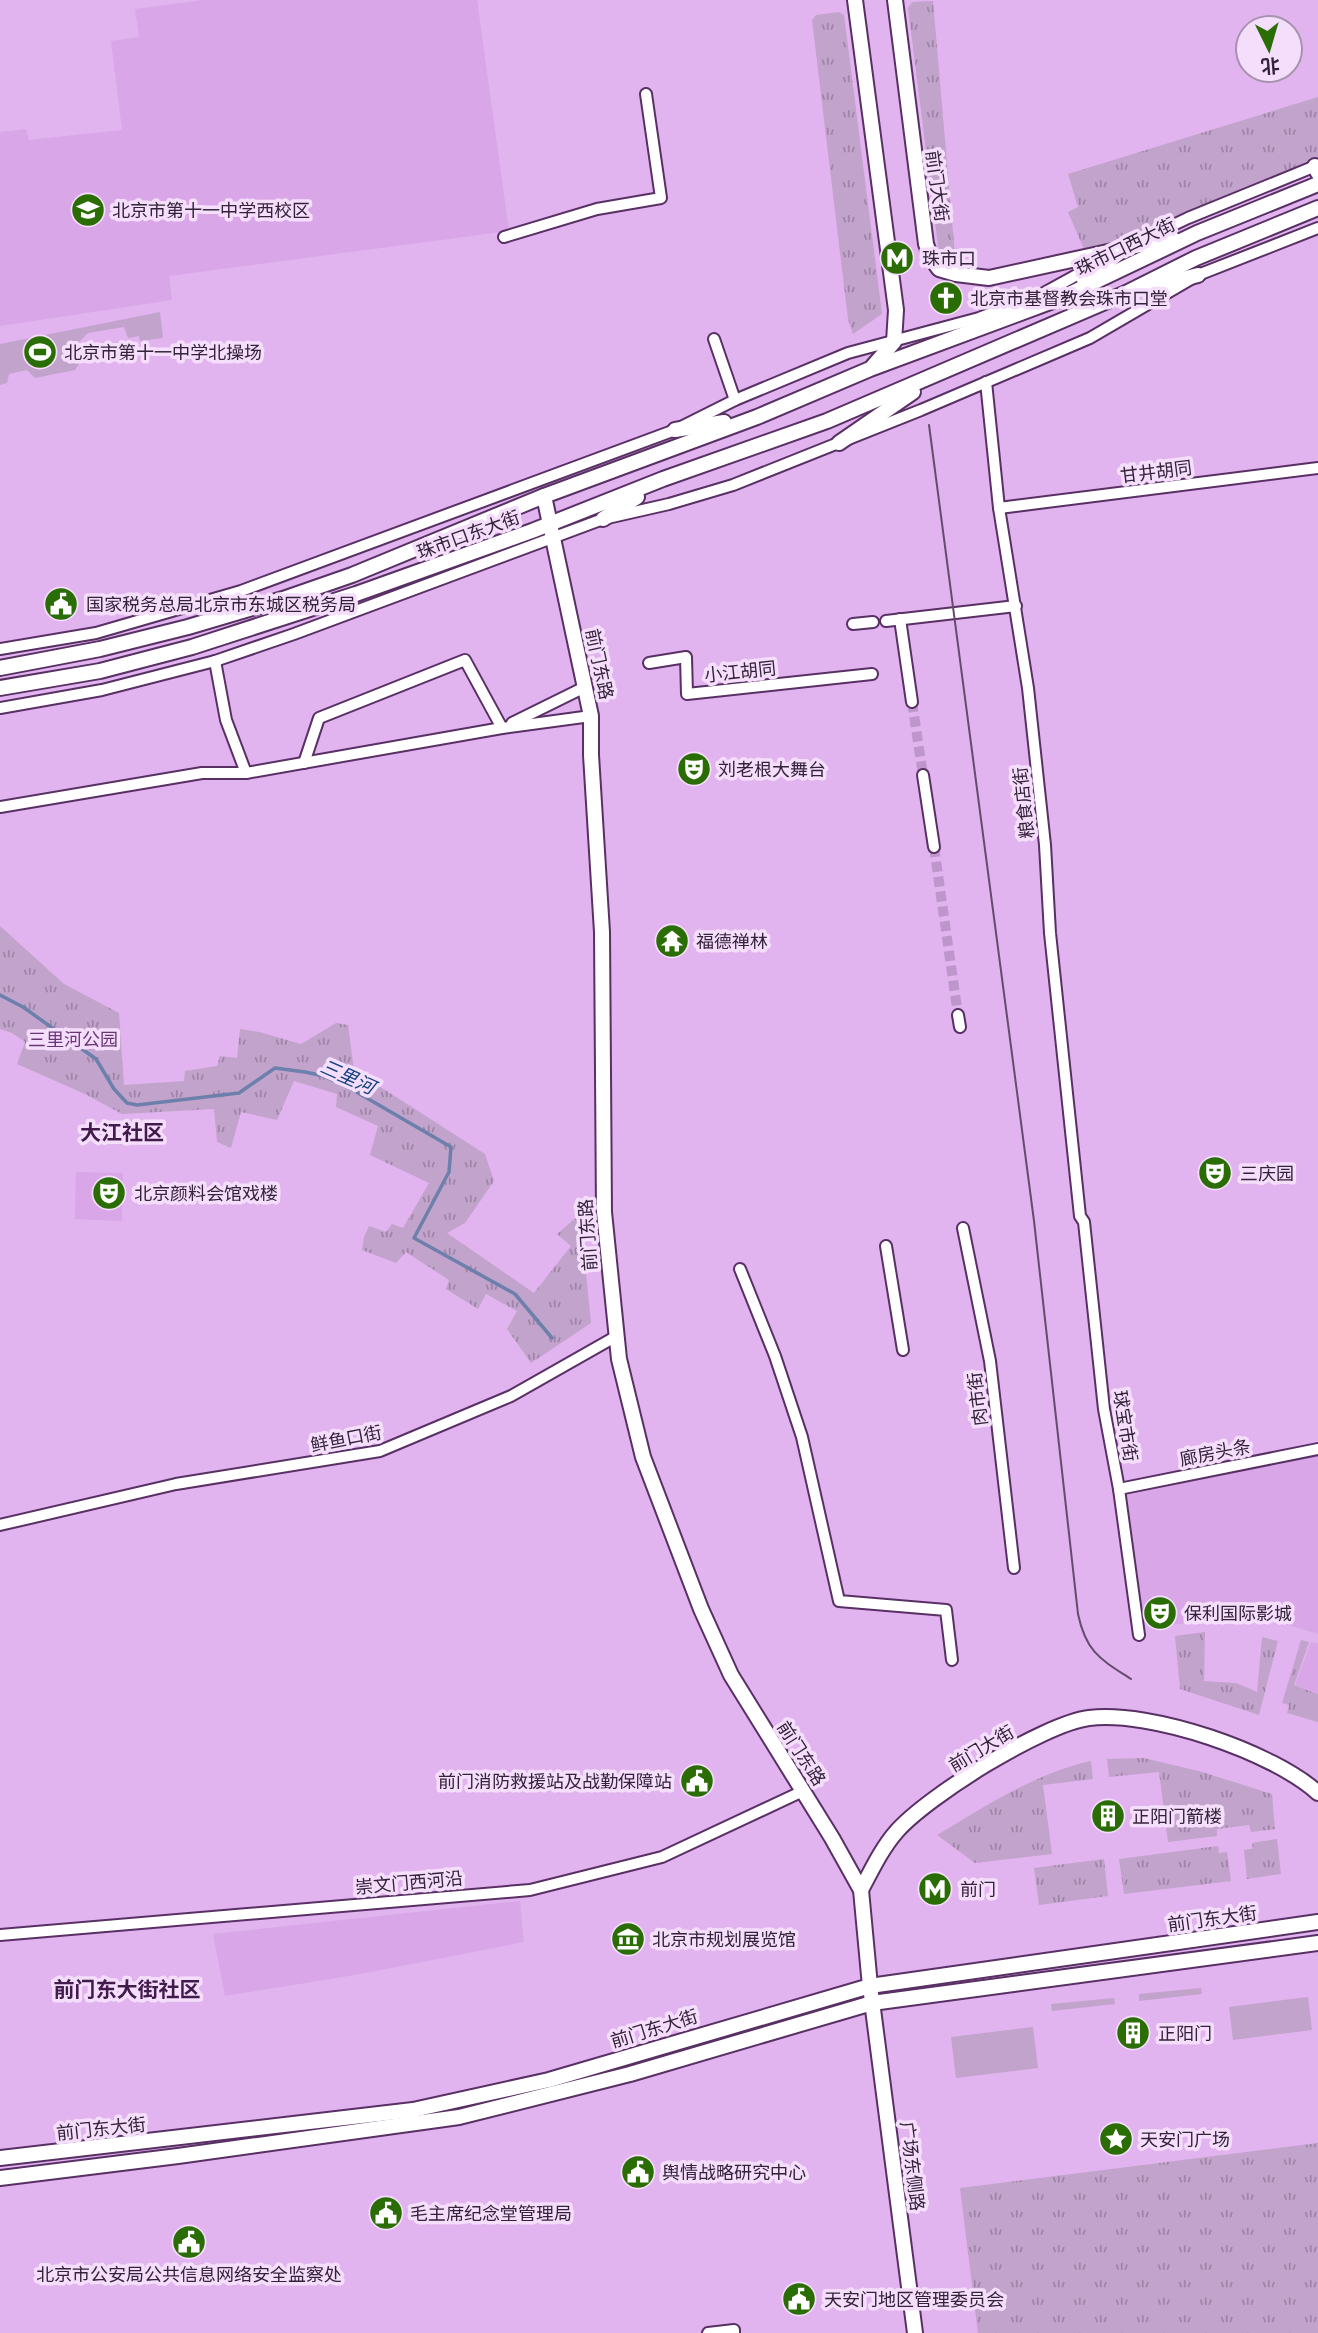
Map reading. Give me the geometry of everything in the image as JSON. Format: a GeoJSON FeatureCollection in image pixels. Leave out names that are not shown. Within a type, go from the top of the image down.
{"type":"FeatureCollection","features":[{"type":"Feature","properties":{"kind":"main road"},"geometry":{"type":"LineString","coordinates":[[855,0],[895,310],[894,342],[870,369]]}},
{"type":"Feature","properties":{"kind":"main road","name":"前门大街"},"geometry":{"type":"LineString","coordinates":[[895,0],[926,244],[939,270],[989,278],[1124,249]]}},
{"type":"Feature","properties":{"kind":"main road","name":"珠市口西大街"},"geometry":{"type":"LineString","coordinates":[[870,369],[1061,298],[1197,233],[1318,184]]}},
{"type":"Feature","properties":{"kind":"main road"},"geometry":{"type":"LineString","coordinates":[[839,443],[937,376],[1126,293],[1196,258],[1318,208]]}},
{"type":"Feature","properties":{"kind":"main road"},"geometry":{"type":"LineString","coordinates":[[1061,298],[1124,249],[1197,233]]}},
{"type":"Feature","properties":{"kind":"main road"},"geometry":{"type":"LineString","coordinates":[[1126,293],[1198,275]]}},
{"type":"Feature","properties":{"kind":"main road","name":"珠市口东大街"},"geometry":{"type":"LineString","coordinates":[[0,668],[100,649],[284,599],[352,575],[544,496],[757,416],[870,369]]}},
{"type":"Feature","properties":{"kind":"main road","name":"珠市口东大街"},"geometry":{"type":"LineString","coordinates":[[0,688],[100,671],[192,648],[333,602],[498,543],[552,531],[663,479],[827,421],[937,376]]}},
{"type":"Feature","properties":{"kind":"main road"},"geometry":{"type":"LineString","coordinates":[[675,430],[757,416]]}},
{"type":"Feature","properties":{"kind":"main road"},"geometry":{"type":"LineString","coordinates":[[603,519],[663,479]]}},
{"type":"Feature","properties":{"kind":"main road","name":"前门东路"},"geometry":{"type":"LineString","coordinates":[[544,496],[591,716],[601,932],[604,1212],[615,1337],[629,1407],[643,1457],[701,1609],[731,1675],[861,1890]]}},
{"type":"Feature","properties":{"kind":"main road"},"geometry":{"type":"LineString","coordinates":[[492,518],[498,543]]}},
{"type":"Feature","properties":{"kind":"main road","name":"前门大街"},"geometry":{"type":"LineString","coordinates":[[861,1890],[892,1838],[926,1804],[1053,1728],[1089,1718],[1119,1716],[1163,1724],[1237,1748],[1282,1768],[1306,1782],[1318,1793]]}},
{"type":"Feature","properties":{"kind":"main road","name":"广场东侧路"},"geometry":{"type":"LineString","coordinates":[[861,1890],[872,2003],[915,2333]]}},
{"type":"Feature","properties":{"kind":"main road","name":"前门东大街"},"geometry":{"type":"LineString","coordinates":[[0,2158],[413,2110],[549,2080],[870,1986],[1318,1922]]}},
{"type":"Feature","properties":{"kind":"main road","name":"前门东大街"},"geometry":{"type":"LineString","coordinates":[[0,2178],[459,2118],[630,2074],[872,2003],[1318,1943]]}},
{"type":"Feature","properties":{"kind":"street"},"geometry":{"type":"LineString","coordinates":[[504,237],[597,209],[661,198],[646,93]]}},
{"type":"Feature","properties":{"kind":"street","name":"珠市口西大街"},"geometry":{"type":"LineString","coordinates":[[894,342],[979,318],[1044,293],[1188,218],[1317,168]]}},
{"type":"Feature","properties":{"kind":"street"},"geometry":{"type":"LineString","coordinates":[[986,382],[1090,338],[1198,275],[1318,228]]}},
{"type":"Feature","properties":{"kind":"street"},"geometry":{"type":"LineString","coordinates":[[714,338],[735,400]]}},
{"type":"Feature","properties":{"kind":"street","name":"珠市口东大街"},"geometry":{"type":"LineString","coordinates":[[0,649],[96,633],[241,591],[675,430],[735,400],[848,353],[894,342]]}},
{"type":"Feature","properties":{"kind":"street","name":"珠市口东大街"},"geometry":{"type":"LineString","coordinates":[[0,708],[102,690],[215,661],[552,531],[668,504],[733,485],[986,382]]}},
{"type":"Feature","properties":{"kind":"street","name":"粮食店街"},"geometry":{"type":"LineString","coordinates":[[986,382],[999,508],[1028,688],[1045,845],[1050,933],[1080,1216],[1084,1222]]}},
{"type":"Feature","properties":{"kind":"street","name":"甘井胡同"},"geometry":{"type":"LineString","coordinates":[[999,508],[1318,468]]}},
{"type":"Feature","properties":{"kind":"street"},"geometry":{"type":"LineString","coordinates":[[886,621],[1016,606]]}},
{"type":"Feature","properties":{"kind":"street"},"geometry":{"type":"LineString","coordinates":[[900,619],[912,702]]}},
{"type":"Feature","properties":{"kind":"street"},"geometry":{"type":"LineString","coordinates":[[853,624],[873,622]]}},
{"type":"Feature","properties":{"kind":"street","name":"小江胡同"},"geometry":{"type":"LineString","coordinates":[[649,663],[686,657],[687,694],[872,674]]}},
{"type":"Feature","properties":{"kind":"street"},"geometry":{"type":"LineString","coordinates":[[304,763],[319,719],[465,660],[502,728]]}},
{"type":"Feature","properties":{"kind":"street"},"geometry":{"type":"LineString","coordinates":[[215,661],[226,720],[246,773]]}},
{"type":"Feature","properties":{"kind":"street"},"geometry":{"type":"LineString","coordinates":[[502,728],[585,687]]}},
{"type":"Feature","properties":{"kind":"street"},"geometry":{"type":"LineString","coordinates":[[0,807],[202,773],[246,773],[502,728],[591,716]]}},
{"type":"Feature","properties":{"kind":"street"},"geometry":{"type":"LineString","coordinates":[[923,775],[934,847]]}},
{"type":"Feature","properties":{"kind":"street","name":"球宝市街"},"geometry":{"type":"LineString","coordinates":[[1084,1222],[1104,1409],[1119,1489],[1139,1635]]}},
{"type":"Feature","properties":{"kind":"street","name":"肉市街"},"geometry":{"type":"LineString","coordinates":[[962,1228],[990,1362],[1014,1568]]}},
{"type":"Feature","properties":{"kind":"street"},"geometry":{"type":"LineString","coordinates":[[886,1246],[902,1350]]}},
{"type":"Feature","properties":{"kind":"street"},"geometry":{"type":"LineString","coordinates":[[740,1269],[775,1356],[802,1437],[839,1601],[946,1611],[952,1660]]}},
{"type":"Feature","properties":{"kind":"street","name":"鲜鱼口街"},"geometry":{"type":"LineString","coordinates":[[0,1525],[176,1484],[380,1451],[511,1396],[615,1337]]}},
{"type":"Feature","properties":{"kind":"street","name":"廊房头条"},"geometry":{"type":"LineString","coordinates":[[1119,1489],[1318,1449]]}},
{"type":"Feature","properties":{"kind":"street","name":"崇文门西河沿"},"geometry":{"type":"LineString","coordinates":[[0,1935],[530,1890],[662,1857],[803,1791]]}},
{"type":"Feature","properties":{"kind":"street"},"geometry":{"type":"LineString","coordinates":[[708,2333],[734,2332]]}},
{"type":"Feature","properties":{"kind":"shaded area"},"geometry":{"type":"Polygon","coordinates":[[[204,0],[477,0],[509,231],[169,276],[172,300],[0,326],[0,132],[26,129],[29,140],[122,130],[111,41],[139,37],[135,9],[204,0]]]}},
{"type":"Feature","properties":{"kind":"shaded area"},"geometry":{"type":"Polygon","coordinates":[[[76,1172],[123,1173],[122,1221],[75,1219],[76,1172]]]}},
{"type":"Feature","properties":{"kind":"shaded area"},"geometry":{"type":"Polygon","coordinates":[[[1318,1451],[1318,1634],[1279,1622],[1248,1618],[1155,1626],[1141,1618],[1121,1491],[1318,1451]]]}},
{"type":"Feature","properties":{"kind":"shaded area"},"geometry":{"type":"Polygon","coordinates":[[[1311,1642],[1318,1643],[1318,1693],[1295,1685],[1311,1642]]]}},
{"type":"Feature","properties":{"kind":"shaded area"},"geometry":{"type":"Polygon","coordinates":[[[520,1901],[524,1942],[355,1975],[225,1996],[213,1934],[520,1901]]]}},
{"type":"Feature","properties":{"kind":"green space"},"geometry":{"type":"Polygon","coordinates":[[[933,1],[956,267],[945,260],[938,246],[908,8],[912,2],[933,1]]]}},
{"type":"Feature","properties":{"kind":"green space"},"geometry":{"type":"Polygon","coordinates":[[[839,12],[844,15],[882,314],[853,334],[848,319],[812,20],[816,15],[839,12]]]}},
{"type":"Feature","properties":{"kind":"green space"},"geometry":{"type":"Polygon","coordinates":[[[1318,97],[1318,159],[1086,254],[1068,212],[1078,207],[1068,174],[1318,97]]]}},
{"type":"Feature","properties":{"kind":"green space","name":"北京市第十一中学北操场"},"geometry":{"type":"Polygon","coordinates":[[[160,312],[163,338],[140,341],[139,336],[128,338],[124,327],[88,333],[79,342],[82,359],[75,370],[35,378],[27,370],[9,374],[7,383],[0,385],[0,344],[160,312]]]}},
{"type":"Feature","properties":{"kind":"green space","name":"三里河公园"},"geometry":{"type":"Polygon","coordinates":[[[0,926],[64,984],[119,1013],[124,1085],[184,1081],[185,1071],[217,1066],[220,1056],[237,1058],[240,1029],[301,1044],[336,1023],[348,1025],[354,1070],[485,1154],[494,1181],[465,1223],[447,1233],[534,1293],[571,1246],[557,1234],[580,1214],[591,1323],[531,1363],[507,1329],[517,1311],[486,1294],[478,1309],[446,1289],[449,1280],[406,1252],[396,1263],[362,1250],[369,1226],[386,1232],[392,1224],[403,1228],[429,1183],[370,1155],[378,1126],[336,1107],[337,1094],[294,1081],[277,1120],[241,1112],[231,1148],[217,1142],[214,1109],[122,1114],[85,1094],[17,1064],[25,1042],[0,1029],[0,926]]]}},
{"type":"Feature","properties":{"kind":"green space"},"geometry":{"type":"Polygon","coordinates":[[[1205,1632],[1204,1681],[1236,1683],[1257,1692],[1262,1637],[1278,1641],[1259,1715],[1180,1689],[1175,1636],[1205,1632]]]}},
{"type":"Feature","properties":{"kind":"green space"},"geometry":{"type":"Polygon","coordinates":[[[1301,1640],[1309,1642],[1294,1685],[1318,1694],[1318,1722],[1287,1713],[1289,1705],[1282,1703],[1301,1640]]]}},
{"type":"Feature","properties":{"kind":"green space"},"geometry":{"type":"Polygon","coordinates":[[[1144,1758],[1202,1772],[1272,1794],[1275,1829],[1251,1832],[1249,1825],[1217,1829],[1217,1836],[1168,1842],[1159,1772],[1109,1777],[1107,1759],[1144,1758]]]}},
{"type":"Feature","properties":{"kind":"green space"},"geometry":{"type":"Polygon","coordinates":[[[1091,1761],[1093,1779],[1043,1785],[1052,1854],[975,1863],[937,1835],[1031,1782],[1070,1766],[1091,1761]]]}},
{"type":"Feature","properties":{"kind":"green space"},"geometry":{"type":"Polygon","coordinates":[[[1277,1839],[1281,1874],[1247,1879],[1244,1850],[1253,1849],[1252,1843],[1277,1839]]]}},
{"type":"Feature","properties":{"kind":"green space"},"geometry":{"type":"Polygon","coordinates":[[[1218,1846],[1219,1853],[1227,1852],[1231,1881],[1124,1894],[1119,1859],[1218,1846]]]}},
{"type":"Feature","properties":{"kind":"green space"},"geometry":{"type":"Polygon","coordinates":[[[1104,1859],[1108,1896],[1039,1905],[1034,1868],[1104,1859]]]}},
{"type":"Feature","properties":{"kind":"green space"},"geometry":{"type":"Polygon","coordinates":[[[1201,1988],[1202,1994],[1139,2001],[1139,1994],[1201,1988]]]}},
{"type":"Feature","properties":{"kind":"green space"},"geometry":{"type":"Polygon","coordinates":[[[1308,1997],[1312,2030],[1233,2040],[1229,2007],[1308,1997]]]}},
{"type":"Feature","properties":{"kind":"green space"},"geometry":{"type":"Polygon","coordinates":[[[1114,1998],[1115,2004],[1052,2011],[1051,2004],[1114,1998]]]}},
{"type":"Feature","properties":{"kind":"green space"},"geometry":{"type":"Polygon","coordinates":[[[1033,2027],[1038,2068],[956,2078],[951,2037],[1033,2027]]]}},
{"type":"Feature","properties":{"kind":"green space"},"geometry":{"type":"Polygon","coordinates":[[[1318,2143],[1318,2333],[978,2333],[960,2188],[1318,2143]]]}},
{"type":"Feature","properties":{"kind":"waterway","name":"三里河"},"geometry":{"type":"LineString","coordinates":[[0,995],[23,1007],[96,1059],[114,1089],[127,1103],[137,1105],[239,1093],[275,1068],[305,1072],[324,1076],[353,1090],[451,1147],[449,1172],[414,1238],[515,1294],[552,1338]]}},
{"type":"Feature","properties":{"kind":"tunnel"},"geometry":{"type":"LineString","coordinates":[[912,702],[923,775]]}},
{"type":"Feature","properties":{"kind":"tunnel"},"geometry":{"type":"LineString","coordinates":[[934,847],[958,1015]]}},
{"type":"Feature","properties":{"kind":"tram line"},"geometry":{"type":"LineString","coordinates":[[929,425],[1034,1221],[1078,1614],[1090,1646],[1111,1666],[1131,1679]]}},
{"type":"Feature","properties":{"kind":"place","name":"北京市第十一中学西校区"},"geometry":{"type":"Point","coordinates":[88,210]}},
{"type":"Feature","properties":{"kind":"place","name":"珠市口"},"geometry":{"type":"Point","coordinates":[897,258]}},
{"type":"Feature","properties":{"kind":"place","name":"北京市基督教会珠市口堂"},"geometry":{"type":"Point","coordinates":[946,298]}},
{"type":"Feature","properties":{"kind":"place","name":"北京市第十一中学北操场"},"geometry":{"type":"Point","coordinates":[40,352]}},
{"type":"Feature","properties":{"kind":"place","name":"国家税务总局北京市东城区税务局"},"geometry":{"type":"Point","coordinates":[61,604]}},
{"type":"Feature","properties":{"kind":"place","name":"刘老根大舞台"},"geometry":{"type":"Point","coordinates":[694,769]}},
{"type":"Feature","properties":{"kind":"place","name":"福德禅林"},"geometry":{"type":"Point","coordinates":[672,941]}},
{"type":"Feature","properties":{"kind":"place","name":"三庆园"},"geometry":{"type":"Point","coordinates":[1215,1173]}},
{"type":"Feature","properties":{"kind":"place","name":"北京颜料会馆戏楼"},"geometry":{"type":"Point","coordinates":[109,1193]}},
{"type":"Feature","properties":{"kind":"place","name":"保利国际影城"},"geometry":{"type":"Point","coordinates":[1160,1613]}},
{"type":"Feature","properties":{"kind":"place","name":"前门消防救援站及战勤保障站"},"geometry":{"type":"Point","coordinates":[697,1781]}},
{"type":"Feature","properties":{"kind":"place","name":"正阳门箭楼"},"geometry":{"type":"Point","coordinates":[1108,1816]}},
{"type":"Feature","properties":{"kind":"place","name":"前门"},"geometry":{"type":"Point","coordinates":[935,1889]}},
{"type":"Feature","properties":{"kind":"place","name":"北京市规划展览馆"},"geometry":{"type":"Point","coordinates":[628,1939]}},
{"type":"Feature","properties":{"kind":"place","name":"正阳门"},"geometry":{"type":"Point","coordinates":[1133,2033]}},
{"type":"Feature","properties":{"kind":"place","name":"天安门广场"},"geometry":{"type":"Point","coordinates":[1116,2139]}},
{"type":"Feature","properties":{"kind":"place","name":"舆情战略研究中心"},"geometry":{"type":"Point","coordinates":[638,2172]}},
{"type":"Feature","properties":{"kind":"place","name":"毛主席纪念堂管理局"},"geometry":{"type":"Point","coordinates":[386,2213]}},
{"type":"Feature","properties":{"kind":"place","name":"北京市公安局公共信息网络安全监察处"},"geometry":{"type":"Point","coordinates":[189,2242]}},
{"type":"Feature","properties":{"kind":"place","name":"天安门地区管理委员会"},"geometry":{"type":"Point","coordinates":[799,2299]}},
{"type":"Feature","properties":{"kind":"district","name":"大江社区"},"geometry":{"type":"Point","coordinates":[122,1132]}},
{"type":"Feature","properties":{"kind":"district","name":"前门东大街社区"},"geometry":{"type":"Point","coordinates":[127,1989]}}]}
